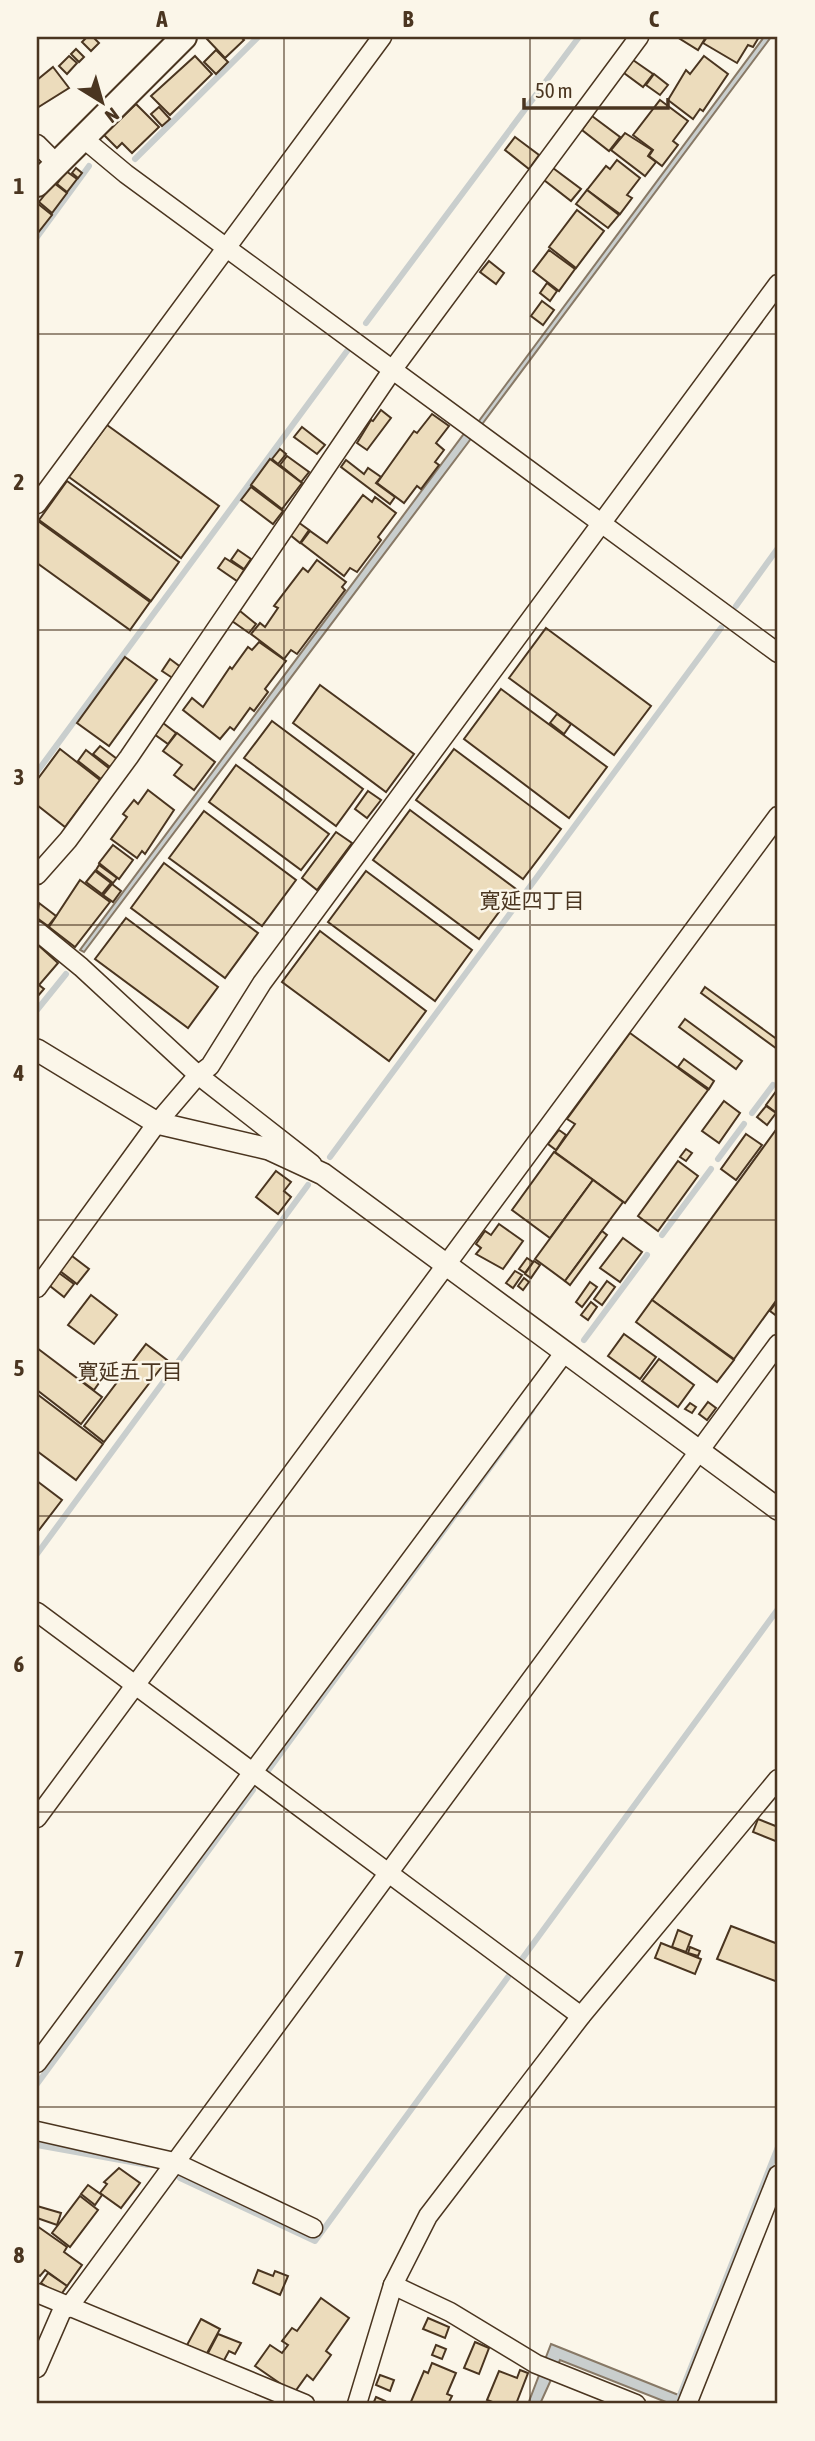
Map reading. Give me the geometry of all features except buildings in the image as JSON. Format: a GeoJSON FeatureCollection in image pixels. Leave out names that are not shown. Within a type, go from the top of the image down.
{"type":"FeatureCollection","features":[{"type":"Feature","properties":{"kind":"main road"},"geometry":{"type":"LineString","coordinates":[[37,184],[184,37]]}},
{"type":"Feature","properties":{"kind":"street"},"geometry":{"type":"LineString","coordinates":[[37,504],[382,37]]}},
{"type":"Feature","properties":{"kind":"street"},"geometry":{"type":"LineString","coordinates":[[37,875],[68,840],[129,757],[393,369],[639,37]]}},
{"type":"Feature","properties":{"kind":"street"},"geometry":{"type":"LineString","coordinates":[[83,139],[126,174],[778,653]]}},
{"type":"Feature","properties":{"kind":"street"},"geometry":{"type":"LineString","coordinates":[[37,144],[57,164]]}},
{"type":"Feature","properties":{"kind":"street"},"geometry":{"type":"LineString","coordinates":[[37,1288],[157,1123],[198,1075],[211,1066],[262,983],[778,284]]}},
{"type":"Feature","properties":{"kind":"street"},"geometry":{"type":"LineString","coordinates":[[37,1818],[778,816]]}},
{"type":"Feature","properties":{"kind":"street"},"geometry":{"type":"LineString","coordinates":[[37,931],[81,967],[198,1075],[283,1139],[323,1174],[778,1509]]}},
{"type":"Feature","properties":{"kind":"street"},"geometry":{"type":"LineString","coordinates":[[37,1050],[157,1123],[269,1149],[323,1174]]}},
{"type":"Feature","properties":{"kind":"street"},"geometry":{"type":"LineString","coordinates":[[37,2368],[66,2307],[778,1344]]}},
{"type":"Feature","properties":{"kind":"street"},"geometry":{"type":"LineString","coordinates":[[37,2063],[564,1353]]}},
{"type":"Feature","properties":{"kind":"street"},"geometry":{"type":"LineString","coordinates":[[37,1612],[580,2016]]}},
{"type":"Feature","properties":{"kind":"street"},"geometry":{"type":"LineString","coordinates":[[357,2404],[393,2285],[428,2216],[580,2016],[778,1779]]}},
{"type":"Feature","properties":{"kind":"street"},"geometry":{"type":"LineString","coordinates":[[37,2131],[174,2162],[313,2228]]}},
{"type":"Feature","properties":{"kind":"street"},"geometry":{"type":"LineString","coordinates":[[689,2400],[778,2175]]}},
{"type":"Feature","properties":{"kind":"street"},"geometry":{"type":"LineString","coordinates":[[393,2285],[450,2312],[536,2364],[636,2404]]}},
{"type":"Feature","properties":{"kind":"street"},"geometry":{"type":"LineString","coordinates":[[37,2293],[305,2404]]}},
{"type":"Feature","properties":{"kind":"shaded area"},"geometry":{"type":"Polygon","coordinates":[[[764,37],[771,37],[480,427],[476,425],[764,37]]]}},
{"type":"Feature","properties":{"kind":"shaded area"},"geometry":{"type":"Polygon","coordinates":[[[466,431],[473,436],[84,952],[80,950],[466,431]]]}},
{"type":"Feature","properties":{"kind":"shaded area"},"geometry":{"type":"Polygon","coordinates":[[[551,2344],[701,2404],[671,2404],[560,2360],[540,2404],[528,2404],[551,2344]]]}},
{"type":"Feature","properties":{"kind":"waterway"},"geometry":{"type":"LineString","coordinates":[[135,159],[258,37]]}},
{"type":"Feature","properties":{"kind":"waterway"},"geometry":{"type":"LineString","coordinates":[[366,323],[579,37]]}},
{"type":"Feature","properties":{"kind":"waterway"},"geometry":{"type":"LineString","coordinates":[[37,237],[89,166]]}},
{"type":"Feature","properties":{"kind":"waterway"},"geometry":{"type":"LineString","coordinates":[[37,772],[350,347]]}},
{"type":"Feature","properties":{"kind":"waterway"},"geometry":{"type":"LineString","coordinates":[[736,606],[778,548]]}},
{"type":"Feature","properties":{"kind":"waterway"},"geometry":{"type":"LineString","coordinates":[[330,1157],[721,628]]}},
{"type":"Feature","properties":{"kind":"waterway"},"geometry":{"type":"LineString","coordinates":[[37,1010],[66,974]]}},
{"type":"Feature","properties":{"kind":"waterway"},"geometry":{"type":"LineString","coordinates":[[752,1113],[773,1085]]}},
{"type":"Feature","properties":{"kind":"waterway"},"geometry":{"type":"LineString","coordinates":[[718,1159],[744,1124]]}},
{"type":"Feature","properties":{"kind":"waterway"},"geometry":{"type":"LineString","coordinates":[[662,1235],[711,1169]]}},
{"type":"Feature","properties":{"kind":"waterway"},"geometry":{"type":"LineString","coordinates":[[37,1554],[308,1185]]}},
{"type":"Feature","properties":{"kind":"waterway"},"geometry":{"type":"LineString","coordinates":[[584,1340],[647,1255]]}},
{"type":"Feature","properties":{"kind":"waterway"},"geometry":{"type":"LineString","coordinates":[[267,1772],[532,1410]]}},
{"type":"Feature","properties":{"kind":"waterway"},"geometry":{"type":"LineString","coordinates":[[522,1959],[778,1609]]}},
{"type":"Feature","properties":{"kind":"waterway"},"geometry":{"type":"LineString","coordinates":[[37,2084],[253,1790]]}},
{"type":"Feature","properties":{"kind":"waterway"},"geometry":{"type":"LineString","coordinates":[[180,2178],[315,2241],[508,1977]]}},
{"type":"Feature","properties":{"kind":"waterway"},"geometry":{"type":"LineString","coordinates":[[37,2145],[148,2165]]}},
{"type":"Feature","properties":{"kind":"waterway"},"geometry":{"type":"LineString","coordinates":[[678,2400],[778,2147]]}},
{"type":"Feature","properties":{"kind":"district","name":"寛延四丁目"},"geometry":{"type":"Point","coordinates":[532,901]}},
{"type":"Feature","properties":{"kind":"district","name":"寛延五丁目"},"geometry":{"type":"Point","coordinates":[130,1372]}}]}
